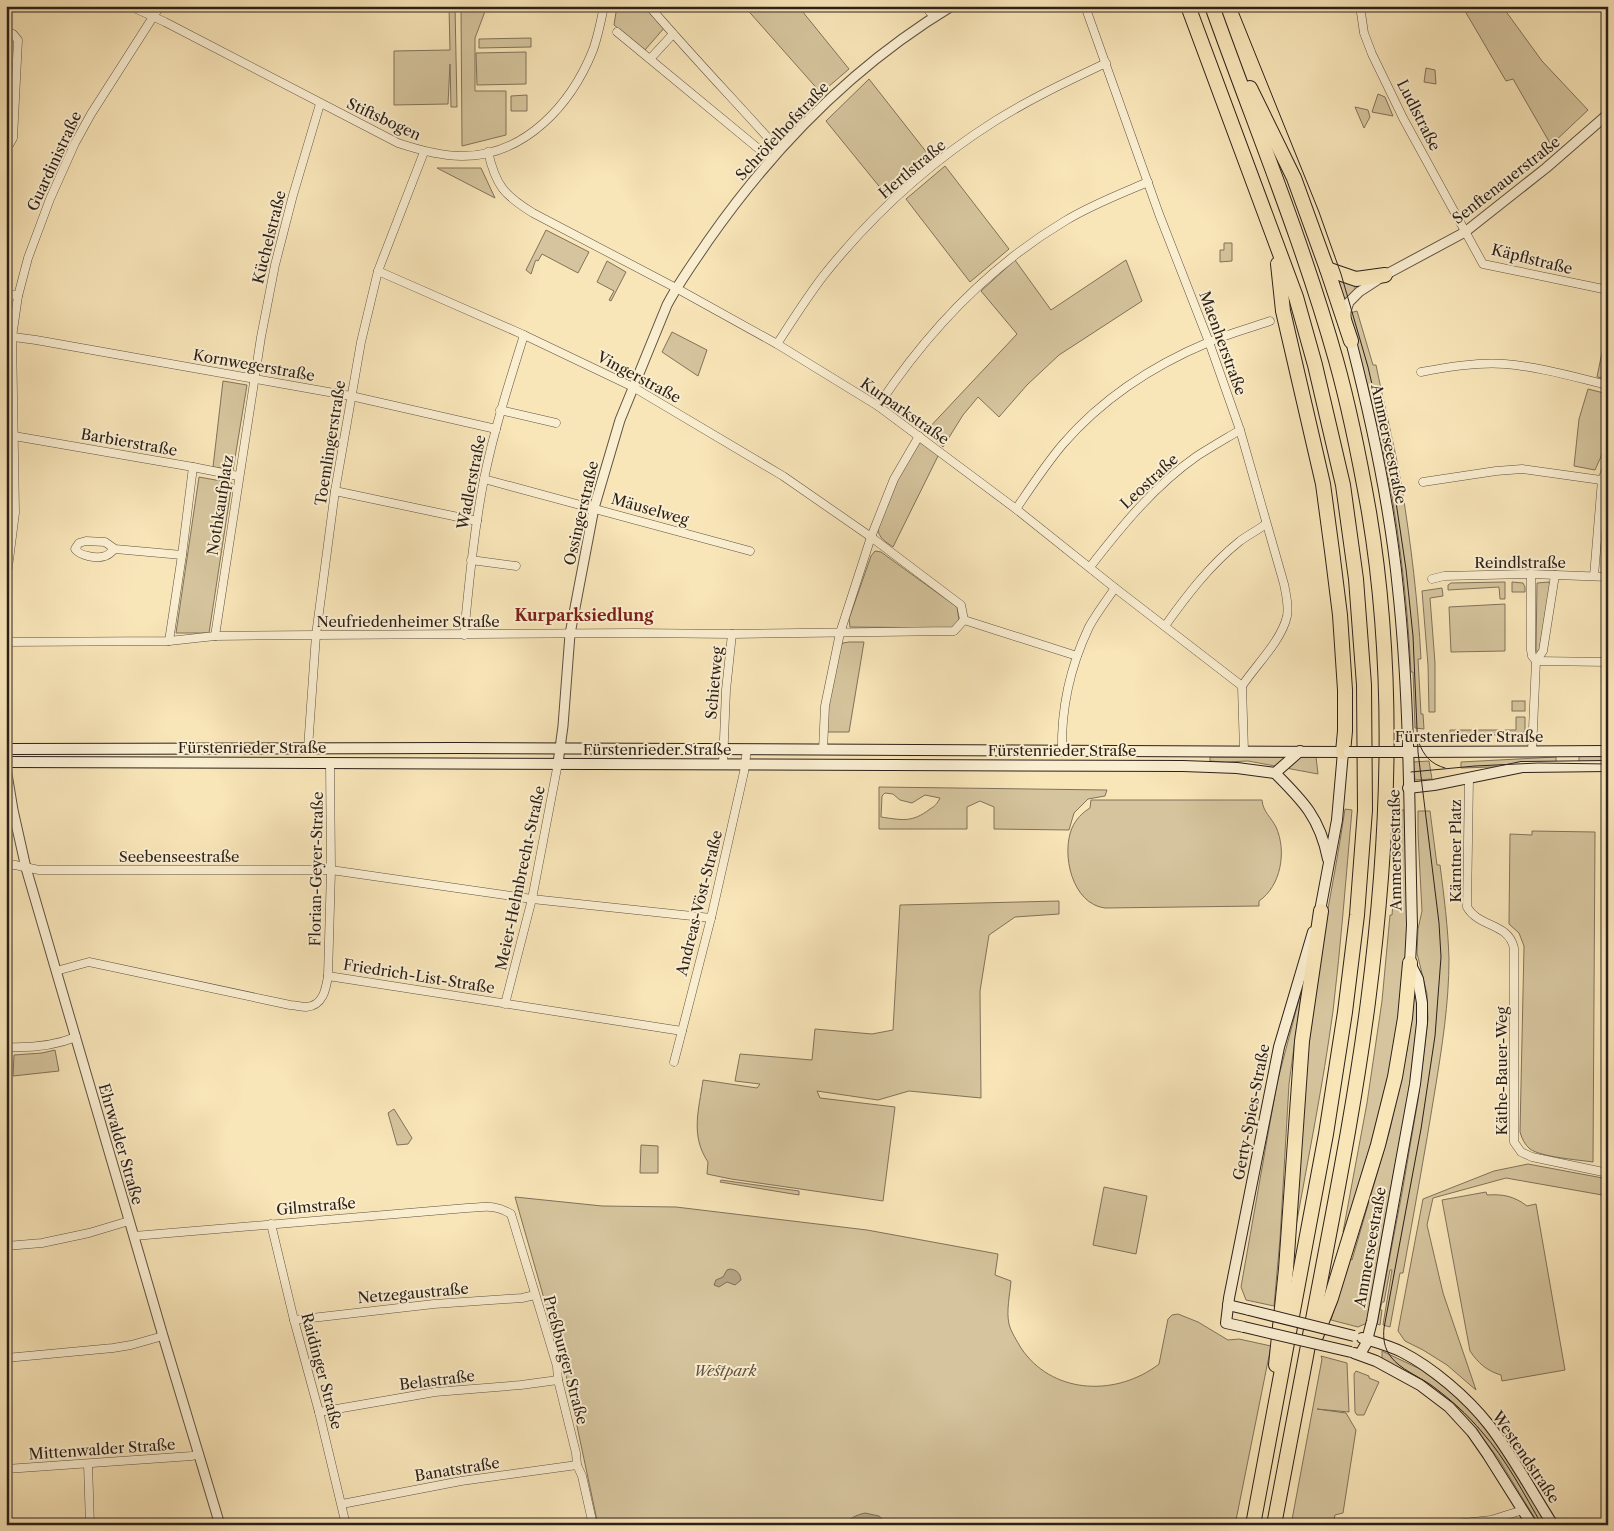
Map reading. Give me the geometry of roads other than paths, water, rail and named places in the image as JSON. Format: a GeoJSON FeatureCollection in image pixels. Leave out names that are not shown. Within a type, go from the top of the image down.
{"type":"FeatureCollection","features":[{"type":"Feature","properties":{"kind":"highway"},"geometry":{"type":"LineString","coordinates":[[1188,6],[1296,297],[1312,357],[1343,485],[1356,579],[1364,685],[1366,733],[1363,829],[1345,1012],[1326,1134],[1253,1525]]}},
{"type":"Feature","properties":{"kind":"highway"},"geometry":{"type":"LineString","coordinates":[[1212,6],[1299,244],[1336,361],[1352,425],[1369,514],[1382,615],[1386,675],[1385,810],[1377,926],[1368,1005],[1346,1141],[1274,1525]]}},
{"type":"Feature","properties":{"kind":"highway"},"geometry":{"type":"LineString","coordinates":[[1219,27],[1294,178],[1351,341]]}},
{"type":"Feature","properties":{"kind":"highway"},"geometry":{"type":"LineString","coordinates":[[1276,243],[1283,311],[1323,484],[1340,615],[1345,690],[1346,752]]}},
{"type":"Feature","properties":{"kind":"highway"},"geometry":{"type":"LineString","coordinates":[[1327,269],[1356,279],[1385,275]]}},
{"type":"Feature","properties":{"kind":"highway"},"geometry":{"type":"LineString","coordinates":[[1268,1442],[1286,1269],[1302,1041],[1322,911]]}},
{"type":"Feature","properties":{"kind":"highway"},"geometry":{"type":"LineString","coordinates":[[1304,1367],[1331,1298],[1378,1145],[1405,1018],[1410,962]]}},
{"type":"Feature","properties":{"kind":"main road","name":"Ammerseestraße"},"geometry":{"type":"LineString","coordinates":[[1351,341],[1378,456],[1392,535],[1404,660],[1405,752],[1408,788],[1412,925],[1410,962],[1418,979],[1422,1003],[1422,1024],[1413,1093],[1372,1321],[1367,1340],[1355,1353]]}},
{"type":"Feature","properties":{"kind":"main road","name":"Fürstenrieder Straße"},"geometry":{"type":"LineString","coordinates":[[6,749],[308,748],[559,756],[723,764],[1183,766],[1237,768],[1275,773]]}},
{"type":"Feature","properties":{"kind":"main road","name":"Fürstenrieder Straße"},"geometry":{"type":"LineString","coordinates":[[6,762],[330,763],[723,749],[1300,752],[1608,751]]}},
{"type":"Feature","properties":{"kind":"main road"},"geometry":{"type":"LineString","coordinates":[[1300,752],[1275,773],[1312,814],[1323,836],[1329,864]]}},
{"type":"Feature","properties":{"kind":"main road"},"geometry":{"type":"LineString","coordinates":[[1322,911],[1346,752]]}},
{"type":"Feature","properties":{"kind":"main road","name":"Fürstenrieder Straße"},"geometry":{"type":"LineString","coordinates":[[1408,788],[1434,785],[1522,767],[1608,766]]}},
{"type":"Feature","properties":{"kind":"main road","name":"Gerty-Spies-Straße"},"geometry":{"type":"LineString","coordinates":[[1226,1323],[1279,1047],[1312,936],[1322,911]]}},
{"type":"Feature","properties":{"kind":"main road","name":"Westendstraße"},"geometry":{"type":"LineString","coordinates":[[1228,1305],[1354,1336],[1400,1351],[1424,1364],[1463,1398],[1488,1424],[1505,1447],[1553,1525]]}},
{"type":"Feature","properties":{"kind":"main road","name":"Westendstraße"},"geometry":{"type":"LineString","coordinates":[[1226,1323],[1355,1353],[1376,1361],[1420,1385],[1449,1407],[1472,1432],[1532,1525]]}},
{"type":"Feature","properties":{"kind":"street","name":"Stiftsbogen"},"geometry":{"type":"LineString","coordinates":[[130,6],[165,22],[398,143],[424,152],[463,156],[488,152],[513,144],[530,134],[563,104],[582,74],[594,49],[604,6]]}},
{"type":"Feature","properties":{"kind":"street","name":"Guardinistraße"},"geometry":{"type":"LineString","coordinates":[[6,583],[15,513],[14,436],[9,336],[28,258],[50,199],[75,143],[91,114],[160,6]]}},
{"type":"Feature","properties":{"kind":"street"},"geometry":{"type":"LineString","coordinates":[[649,6],[779,150]]}},
{"type":"Feature","properties":{"kind":"street"},"geometry":{"type":"LineString","coordinates":[[925,6],[934,17]]}},
{"type":"Feature","properties":{"kind":"street","name":"Schröfelhofstraße"},"geometry":{"type":"LineString","coordinates":[[676,288],[725,217],[779,150],[843,86],[921,25],[952,6]]}},
{"type":"Feature","properties":{"kind":"street","name":"Maenherstraße"},"geometry":{"type":"LineString","coordinates":[[1085,6],[1240,430],[1284,584],[1287,616],[1278,636],[1242,686]]}},
{"type":"Feature","properties":{"kind":"street","name":"Ludlstraße"},"geometry":{"type":"LineString","coordinates":[[1360,6],[1364,33],[1372,54],[1403,118],[1465,232]]}},
{"type":"Feature","properties":{"kind":"street"},"geometry":{"type":"LineString","coordinates":[[617,32],[771,159]]}},
{"type":"Feature","properties":{"kind":"street"},"geometry":{"type":"LineString","coordinates":[[6,146],[9,145],[13,138],[18,40],[10,33]]}},
{"type":"Feature","properties":{"kind":"street"},"geometry":{"type":"LineString","coordinates":[[650,59],[673,34]]}},
{"type":"Feature","properties":{"kind":"street","name":"Hertlstraße"},"geometry":{"type":"LineString","coordinates":[[776,344],[807,298],[850,244],[875,218],[928,170],[994,122],[1047,91],[1106,63]]}},
{"type":"Feature","properties":{"kind":"street","name":"Küchelstraße"},"geometry":{"type":"LineString","coordinates":[[254,379],[260,337],[275,265],[292,196],[320,104]]}},
{"type":"Feature","properties":{"kind":"street","name":"Senftenauerstraße"},"geometry":{"type":"LineString","coordinates":[[1351,341],[1346,320],[1346,310],[1349,302],[1359,292],[1385,275],[1465,232],[1546,168],[1608,114]]}},
{"type":"Feature","properties":{"kind":"street","name":"Toemlingerstraße"},"geometry":{"type":"LineString","coordinates":[[308,748],[316,635],[335,492],[361,342],[378,271],[424,152]]}},
{"type":"Feature","properties":{"kind":"street","name":"Kurparkstraße"},"geometry":{"type":"LineString","coordinates":[[488,152],[492,171],[500,187],[514,201],[533,214],[676,288],[776,344],[878,406],[1016,509],[1114,588],[1242,686]]}},
{"type":"Feature","properties":{"kind":"street"},"geometry":{"type":"LineString","coordinates":[[878,406],[916,352],[958,304],[1008,259],[1065,221],[1148,182]]}},
{"type":"Feature","properties":{"kind":"street","name":"Käpflstraße"},"geometry":{"type":"LineString","coordinates":[[1465,232],[1483,264],[1608,290]]}},
{"type":"Feature","properties":{"kind":"street","name":"Vingerstraße"},"geometry":{"type":"LineString","coordinates":[[378,271],[524,335],[633,387],[783,476],[871,537],[960,604],[964,620]]}},
{"type":"Feature","properties":{"kind":"street","name":"Ossingerstraße"},"geometry":{"type":"LineString","coordinates":[[559,756],[564,726],[570,634],[594,508],[620,420],[660,320],[676,288]]}},
{"type":"Feature","properties":{"kind":"street"},"geometry":{"type":"LineString","coordinates":[[6,293],[18,296]]}},
{"type":"Feature","properties":{"kind":"street"},"geometry":{"type":"LineString","coordinates":[[1016,509],[1063,444],[1104,404],[1133,382],[1162,364],[1209,342],[1270,321]]}},
{"type":"Feature","properties":{"kind":"street","name":"Wadlerstraße"},"geometry":{"type":"LineString","coordinates":[[464,635],[471,560],[484,479],[500,410],[524,335]]}},
{"type":"Feature","properties":{"kind":"street","name":"Kornwegerstraße"},"geometry":{"type":"LineString","coordinates":[[9,336],[351,396],[496,429]]}},
{"type":"Feature","properties":{"kind":"street"},"geometry":{"type":"LineString","coordinates":[[1421,372],[1459,366],[1505,364],[1608,385]]}},
{"type":"Feature","properties":{"kind":"street","name":"Nothkaufplatz"},"geometry":{"type":"LineString","coordinates":[[215,636],[254,379]]}},
{"type":"Feature","properties":{"kind":"street"},"geometry":{"type":"LineString","coordinates":[[500,410],[556,423]]}},
{"type":"Feature","properties":{"kind":"street","name":"Leostraße"},"geometry":{"type":"LineString","coordinates":[[1090,568],[1117,532],[1151,495],[1196,457],[1240,430]]}},
{"type":"Feature","properties":{"kind":"street","name":"Barbierstraße"},"geometry":{"type":"LineString","coordinates":[[14,436],[238,476]]}},
{"type":"Feature","properties":{"kind":"street"},"geometry":{"type":"LineString","coordinates":[[823,750],[824,706],[840,633],[871,537],[894,478],[919,436]]}},
{"type":"Feature","properties":{"kind":"street"},"geometry":{"type":"LineString","coordinates":[[1594,576],[1608,465]]}},
{"type":"Feature","properties":{"kind":"street","name":"Nothkaufplatz"},"geometry":{"type":"LineString","coordinates":[[169,641],[193,467]]}},
{"type":"Feature","properties":{"kind":"street"},"geometry":{"type":"LineString","coordinates":[[1423,482],[1496,470],[1522,470],[1605,481]]}},
{"type":"Feature","properties":{"kind":"street","name":"Mäuselweg"},"geometry":{"type":"LineString","coordinates":[[484,479],[750,551]]}},
{"type":"Feature","properties":{"kind":"street"},"geometry":{"type":"LineString","coordinates":[[335,492],[477,521]]}},
{"type":"Feature","properties":{"kind":"street"},"geometry":{"type":"LineString","coordinates":[[1165,626],[1194,586],[1211,568],[1241,540],[1266,524]]}},
{"type":"Feature","properties":{"kind":"street"},"geometry":{"type":"LineString","coordinates":[[115,549],[182,555]]}},
{"type":"Feature","properties":{"kind":"street"},"geometry":{"type":"LineString","coordinates":[[471,560],[516,566]]}},
{"type":"Feature","properties":{"kind":"street"},"geometry":{"type":"LineString","coordinates":[[1531,574],[1531,650],[1532,656],[1536,661]]}},
{"type":"Feature","properties":{"kind":"street","name":"Reindlstraße"},"geometry":{"type":"LineString","coordinates":[[1432,579],[1444,576],[1531,574],[1608,577]]}},
{"type":"Feature","properties":{"kind":"street"},"geometry":{"type":"LineString","coordinates":[[1532,751],[1536,661],[1543,651],[1555,575]]}},
{"type":"Feature","properties":{"kind":"street"},"geometry":{"type":"LineString","coordinates":[[1062,751],[1066,700],[1076,656],[1090,625],[1114,588]]}},
{"type":"Feature","properties":{"kind":"street"},"geometry":{"type":"LineString","coordinates":[[964,620],[1076,656]]}},
{"type":"Feature","properties":{"kind":"street","name":"Neufriedenheimer Straße"},"geometry":{"type":"LineString","coordinates":[[6,642],[169,641],[215,636],[954,632],[964,620]]}},
{"type":"Feature","properties":{"kind":"street","name":"Schietweg"},"geometry":{"type":"LineString","coordinates":[[723,764],[726,690],[732,634]]}},
{"type":"Feature","properties":{"kind":"street"},"geometry":{"type":"LineString","coordinates":[[1536,661],[1608,662]]}},
{"type":"Feature","properties":{"kind":"street"},"geometry":{"type":"LineString","coordinates":[[1242,686],[1244,751]]}},
{"type":"Feature","properties":{"kind":"street","name":"Andreas-Vöst-Straße"},"geometry":{"type":"LineString","coordinates":[[674,1062],[711,918],[747,750]]}},
{"type":"Feature","properties":{"kind":"street","name":"Meier-Helmbrecht-Straße"},"geometry":{"type":"LineString","coordinates":[[505,1004],[532,899],[559,756]]}},
{"type":"Feature","properties":{"kind":"street","name":"Florian-Geyer-Straße"},"geometry":{"type":"LineString","coordinates":[[328,976],[331,870],[330,763]]}},
{"type":"Feature","properties":{"kind":"street","name":"Ehrwalder Straße"},"geometry":{"type":"LineString","coordinates":[[6,768],[26,868],[220,1525]]}},
{"type":"Feature","properties":{"kind":"street","name":"Kärntner Platz"},"geometry":{"type":"LineString","coordinates":[[1469,778],[1468,907],[1475,916],[1508,934],[1512,941],[1514,959]]}},
{"type":"Feature","properties":{"kind":"street","name":"Seebenseestraße"},"geometry":{"type":"LineString","coordinates":[[6,866],[15,865],[39,870],[331,870],[532,899],[711,918]]}},
{"type":"Feature","properties":{"kind":"street","name":"Käthe-Bauer-Weg"},"geometry":{"type":"LineString","coordinates":[[1514,959],[1514,1142],[1521,1152],[1532,1157],[1608,1172]]}},
{"type":"Feature","properties":{"kind":"street","name":"Friedrich-List-Straße"},"geometry":{"type":"LineString","coordinates":[[56,970],[89,962],[307,1007],[321,999],[326,990],[328,976],[682,1031]]}},
{"type":"Feature","properties":{"kind":"street"},"geometry":{"type":"LineString","coordinates":[[6,1047],[25,1048],[76,1037]]}},
{"type":"Feature","properties":{"kind":"street","name":"Gilmstraße"},"geometry":{"type":"LineString","coordinates":[[134,1236],[467,1208],[494,1206],[501,1208]]}},
{"type":"Feature","properties":{"kind":"street","name":"Preßburger Straße"},"geometry":{"type":"LineString","coordinates":[[501,1208],[511,1214],[557,1366],[558,1380],[574,1444],[577,1465],[582,1476],[593,1525]]}},
{"type":"Feature","properties":{"kind":"street"},"geometry":{"type":"LineString","coordinates":[[6,1246],[42,1243],[89,1233],[129,1221]]}},
{"type":"Feature","properties":{"kind":"street","name":"Raidinger Straße"},"geometry":{"type":"LineString","coordinates":[[271,1224],[346,1525]]}},
{"type":"Feature","properties":{"kind":"street","name":"Netzegaustraße"},"geometry":{"type":"LineString","coordinates":[[294,1320],[404,1307],[522,1298],[535,1295]]}},
{"type":"Feature","properties":{"kind":"street"},"geometry":{"type":"LineString","coordinates":[[6,1358],[113,1348],[163,1336]]}},
{"type":"Feature","properties":{"kind":"street","name":"Belastraße"},"geometry":{"type":"LineString","coordinates":[[319,1412],[434,1392],[558,1380]]}},
{"type":"Feature","properties":{"kind":"street","name":"Mittenwalder Straße"},"geometry":{"type":"LineString","coordinates":[[6,1469],[199,1454]]}},
{"type":"Feature","properties":{"kind":"street"},"geometry":{"type":"LineString","coordinates":[[88,1464],[90,1525]]}},
{"type":"Feature","properties":{"kind":"street","name":"Banatstraße"},"geometry":{"type":"LineString","coordinates":[[342,1504],[461,1481],[577,1465]]}},
{"type":"Feature","properties":{"kind":"street"},"geometry":{"type":"LineString","coordinates":[[1446,1525],[1490,1520],[1523,1510]]}},
{"type":"Feature","properties":{"kind":"street"},"geometry":{"type":"LineString","coordinates":[[1361,1524],[1375,1525]]}},
{"type":"Feature","properties":{"kind":"tram line"},"geometry":{"type":"LineString","coordinates":[[1236,6],[1319,212],[1341,274],[1368,367],[1390,462],[1406,569],[1413,636],[1418,752],[1439,923],[1441,957],[1435,1036],[1421,1129],[1384,1328],[1385,1343],[1389,1354],[1395,1361],[1404,1369],[1438,1390],[1458,1407],[1491,1442],[1507,1465],[1542,1525]]}},
{"type":"Feature","properties":{"kind":"tram line"},"geometry":{"type":"LineString","coordinates":[[1419,743],[1429,759],[1445,768]]}},
{"type":"Feature","properties":{"kind":"tram line"},"geometry":{"type":"LineString","coordinates":[[1411,772],[1538,763],[1608,764]]}},
{"type":"Feature","properties":{"kind":"district","name":"Kurparksiedlung"},"geometry":{"type":"Point","coordinates":[584,615]}},
{"type":"Feature","properties":{"kind":"park label","name":"Westpark"},"geometry":{"type":"Point","coordinates":[725,1370]}}]}
